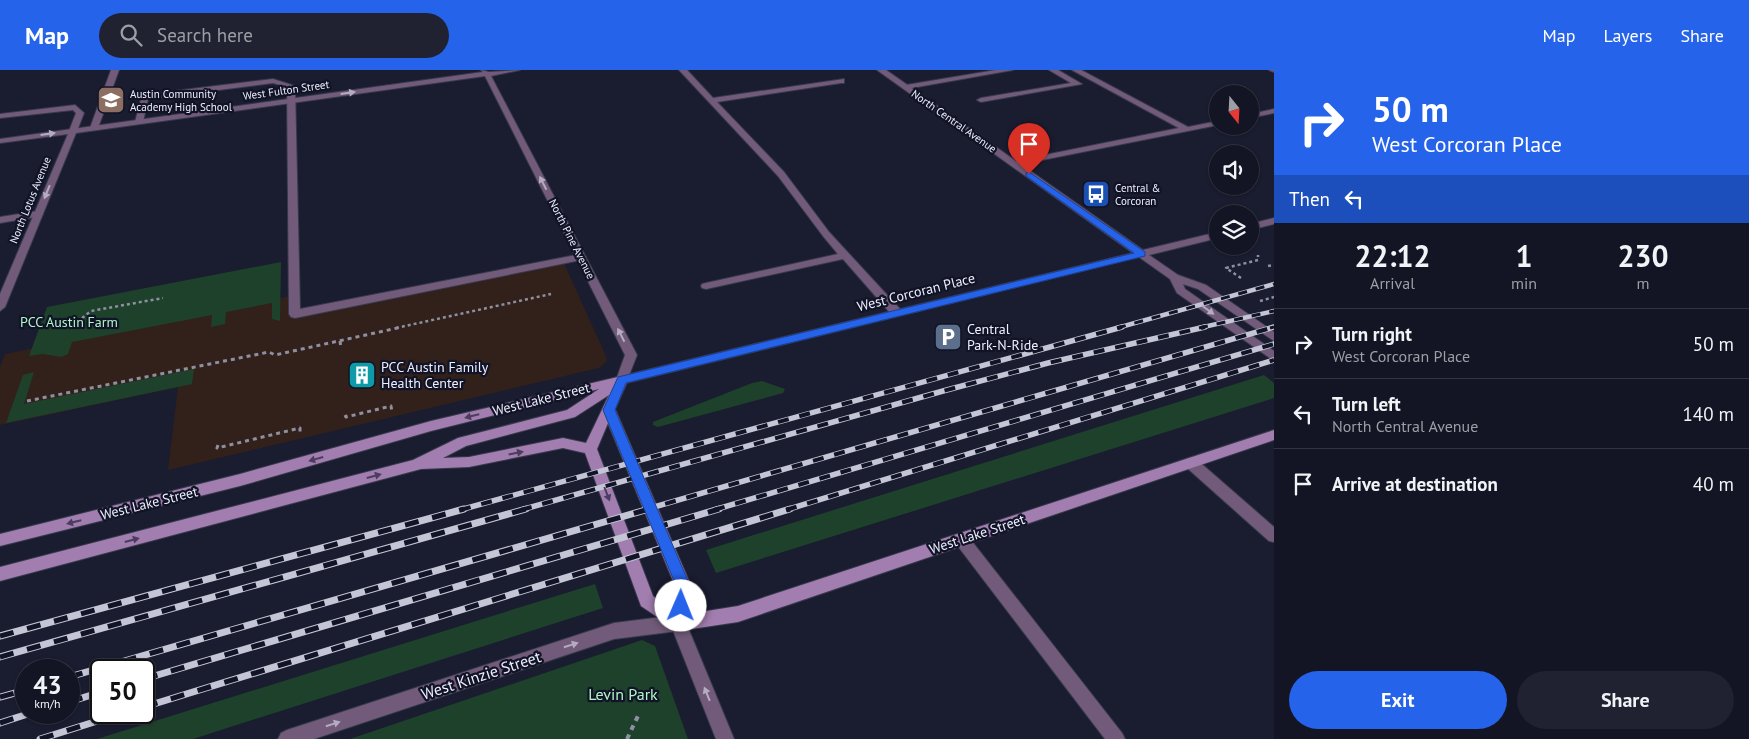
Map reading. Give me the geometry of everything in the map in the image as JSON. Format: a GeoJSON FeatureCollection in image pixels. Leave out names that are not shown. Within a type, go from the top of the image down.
{"type":"FeatureCollection","features":[{"type":"Feature","properties":{"kind":"main road","name":"North Pine Avenue"},"geometry":{"type":"LineString","coordinates":[[590,448],[622,380]]}},
{"type":"Feature","properties":{"kind":"main road","name":"West Lake Street"},"geometry":{"type":"LineString","coordinates":[[0,574],[416,465],[463,442],[571,414],[622,380]]}},
{"type":"Feature","properties":{"kind":"main road","name":"West Lake Street"},"geometry":{"type":"LineString","coordinates":[[0,540],[240,480],[430,426],[622,380]]}},
{"type":"Feature","properties":{"kind":"main road"},"geometry":{"type":"LineString","coordinates":[[416,465],[470,462],[563,443],[590,448],[647,601],[678,623],[684,588],[609,410]]}},
{"type":"Feature","properties":{"kind":"main road","name":"West Lake Street"},"geometry":{"type":"LineString","coordinates":[[678,623],[738,614],[1274,435]]}},
{"type":"Feature","properties":{"kind":"street"},"geometry":{"type":"LineString","coordinates":[[94,128],[115,70]]}},
{"type":"Feature","properties":{"kind":"street","name":"West Fulton Street"},"geometry":{"type":"LineString","coordinates":[[0,141],[486,72],[516,70]]}},
{"type":"Feature","properties":{"kind":"street"},"geometry":{"type":"LineString","coordinates":[[683,70],[781,174],[826,234],[896,312]]}},
{"type":"Feature","properties":{"kind":"street","name":"North Central Avenue"},"geometry":{"type":"LineString","coordinates":[[881,70],[1174,277],[1202,287],[1274,337]]}},
{"type":"Feature","properties":{"kind":"street"},"geometry":{"type":"LineString","coordinates":[[906,88],[1009,70]]}},
{"type":"Feature","properties":{"kind":"street"},"geometry":{"type":"LineString","coordinates":[[981,100],[1078,84],[1053,70]]}},
{"type":"Feature","properties":{"kind":"street"},"geometry":{"type":"LineString","coordinates":[[1076,70],[1186,129]]}},
{"type":"Feature","properties":{"kind":"street","name":"North Pine Avenue"},"geometry":{"type":"LineString","coordinates":[[486,72],[631,355],[622,380]]}},
{"type":"Feature","properties":{"kind":"street"},"geometry":{"type":"LineString","coordinates":[[139,122],[145,97],[273,81],[291,86],[295,314],[581,257]]}},
{"type":"Feature","properties":{"kind":"street"},"geometry":{"type":"LineString","coordinates":[[712,100],[841,81]]}},
{"type":"Feature","properties":{"kind":"street","name":"North Lotus Avenue"},"geometry":{"type":"LineString","coordinates":[[0,116],[75,107],[80,113],[0,307]]}},
{"type":"Feature","properties":{"kind":"street"},"geometry":{"type":"LineString","coordinates":[[1259,114],[1274,111]]}},
{"type":"Feature","properties":{"kind":"street"},"geometry":{"type":"LineString","coordinates":[[1014,164],[1209,125]]}},
{"type":"Feature","properties":{"kind":"street"},"geometry":{"type":"LineString","coordinates":[[0,220],[38,214]]}},
{"type":"Feature","properties":{"kind":"street"},"geometry":{"type":"LineString","coordinates":[[1259,225],[1274,221]]}},
{"type":"Feature","properties":{"kind":"street","name":"West Corcoran Place"},"geometry":{"type":"LineString","coordinates":[[622,380],[1209,237]]}},
{"type":"Feature","properties":{"kind":"street"},"geometry":{"type":"LineString","coordinates":[[706,286],[846,255]]}},
{"type":"Feature","properties":{"kind":"street","name":"North Central Avenue"},"geometry":{"type":"LineString","coordinates":[[1174,277],[1181,291],[1274,357]]}},
{"type":"Feature","properties":{"kind":"street"},"geometry":{"type":"LineString","coordinates":[[1191,463],[1274,536]]}},
{"type":"Feature","properties":{"kind":"street"},"geometry":{"type":"LineString","coordinates":[[962,540],[1116,739]]}},
{"type":"Feature","properties":{"kind":"street"},"geometry":{"type":"LineString","coordinates":[[678,623],[725,739]]}},
{"type":"Feature","properties":{"kind":"street","name":"West Kinzie Street"},"geometry":{"type":"LineString","coordinates":[[287,739],[614,631],[678,623]]}},
{"type":"Feature","properties":{"kind":"path"},"geometry":{"type":"LineString","coordinates":[[1241,278],[1226,268],[1258,260],[1258,255]]}},
{"type":"Feature","properties":{"kind":"path"},"geometry":{"type":"LineString","coordinates":[[1268,266],[1274,265]]}},
{"type":"Feature","properties":{"kind":"path"},"geometry":{"type":"LineString","coordinates":[[27,401],[269,352],[275,356],[551,294]]}},
{"type":"Feature","properties":{"kind":"path"},"geometry":{"type":"LineString","coordinates":[[36,328],[81,319],[91,311],[163,298]]}},
{"type":"Feature","properties":{"kind":"path"},"geometry":{"type":"LineString","coordinates":[[1256,303],[1274,298]]}},
{"type":"Feature","properties":{"kind":"path"},"geometry":{"type":"LineString","coordinates":[[340,341],[341,348]]}},
{"type":"Feature","properties":{"kind":"path"},"geometry":{"type":"LineString","coordinates":[[345,415],[346,417],[391,406],[392,412]]}},
{"type":"Feature","properties":{"kind":"path"},"geometry":{"type":"LineString","coordinates":[[218,446],[217,448],[300,428],[300,434]]}},
{"type":"Feature","properties":{"kind":"path"},"geometry":{"type":"LineString","coordinates":[[627,739],[638,716]]}},
{"type":"Feature","properties":{"kind":"shaded area"},"geometry":{"type":"Polygon","coordinates":[[[563,261],[606,356],[607,361],[599,368],[168,470],[178,387],[0,425],[0,367],[5,354],[295,295],[295,314],[563,261]]]}},
{"type":"Feature","properties":{"kind":"green space","name":"PCC Austin Farm"},"geometry":{"type":"Polygon","coordinates":[[[281,262],[280,321],[272,319],[272,303],[226,312],[225,324],[211,327],[212,315],[72,342],[68,354],[61,357],[43,354],[29,356],[47,307],[281,262]]]}},
{"type":"Feature","properties":{"kind":"green space"},"geometry":{"type":"Polygon","coordinates":[[[194,369],[192,384],[6,423],[23,375],[34,372],[24,404],[194,369]]]}},
{"type":"Feature","properties":{"kind":"green space"},"geometry":{"type":"Polygon","coordinates":[[[1264,375],[1274,383],[1274,398],[716,573],[706,550],[1264,375]]]}},
{"type":"Feature","properties":{"kind":"green space"},"geometry":{"type":"Polygon","coordinates":[[[762,381],[785,389],[783,393],[658,427],[653,425],[653,422],[752,383],[762,381]]]}},
{"type":"Feature","properties":{"kind":"green space"},"geometry":{"type":"Polygon","coordinates":[[[595,584],[603,608],[193,739],[97,739],[145,724],[155,724],[155,721],[595,584]]]}},
{"type":"Feature","properties":{"kind":"green space","name":"Levin Park"},"geometry":{"type":"Polygon","coordinates":[[[642,640],[655,646],[688,739],[350,739],[642,640]]]}},
{"type":"Feature","properties":{"kind":"railway"},"geometry":{"type":"LineString","coordinates":[[1117,328],[1274,284]]}},
{"type":"Feature","properties":{"kind":"railway"},"geometry":{"type":"LineString","coordinates":[[1199,328],[1274,311]]}},
{"type":"Feature","properties":{"kind":"railway"},"geometry":{"type":"LineString","coordinates":[[460,510],[1122,327]]}},
{"type":"Feature","properties":{"kind":"railway"},"geometry":{"type":"LineString","coordinates":[[521,510],[943,391],[1048,363],[1205,327]]}},
{"type":"Feature","properties":{"kind":"railway"},"geometry":{"type":"LineString","coordinates":[[644,510],[1274,327],[1270,328]]}},
{"type":"Feature","properties":{"kind":"railway"},"geometry":{"type":"LineString","coordinates":[[714,510],[1274,344]]}},
{"type":"Feature","properties":{"kind":"railway"},"geometry":{"type":"LineString","coordinates":[[786,510],[1274,360]]}},
{"type":"Feature","properties":{"kind":"railway"},"geometry":{"type":"LineString","coordinates":[[0,636],[464,509]]}},
{"type":"Feature","properties":{"kind":"railway"},"geometry":{"type":"LineString","coordinates":[[0,657],[526,509]]}},
{"type":"Feature","properties":{"kind":"railway"},"geometry":{"type":"LineString","coordinates":[[80,674],[649,509]]}},
{"type":"Feature","properties":{"kind":"railway"},"geometry":{"type":"LineString","coordinates":[[155,676],[719,509]]}},
{"type":"Feature","properties":{"kind":"railway"},"geometry":{"type":"LineString","coordinates":[[155,704],[790,509]]}},
{"type":"Feature","properties":{"kind":"railway"},"geometry":{"type":"LineString","coordinates":[[0,697],[15,693]]}},
{"type":"Feature","properties":{"kind":"railway"},"geometry":{"type":"LineString","coordinates":[[80,699],[90,695]]}},
{"type":"Feature","properties":{"kind":"railway"},"geometry":{"type":"LineString","coordinates":[[0,723],[15,718]]}},
{"type":"Feature","properties":{"kind":"railway"},"geometry":{"type":"LineString","coordinates":[[40,739],[90,723]]}},
{"type":"Feature","properties":{"kind":"place","name":"Austin Community Academy High School"},"geometry":{"type":"Point","coordinates":[111,100]}},
{"type":"Feature","properties":{"kind":"place","name":"Central & Corcoran"},"geometry":{"type":"Point","coordinates":[1096,194]}},
{"type":"Feature","properties":{"kind":"place","name":"Central Park-N-Ride"},"geometry":{"type":"Point","coordinates":[948,337]}},
{"type":"Feature","properties":{"kind":"place","name":"PCC Austin Family Health Center"},"geometry":{"type":"Point","coordinates":[362,375]}},
{"type":"Feature","properties":{"kind":"route"},"geometry":{"type":"LineString","coordinates":[[681,606],[684,588],[609,410],[622,380],[1142,254],[1029,174]]}}]}
